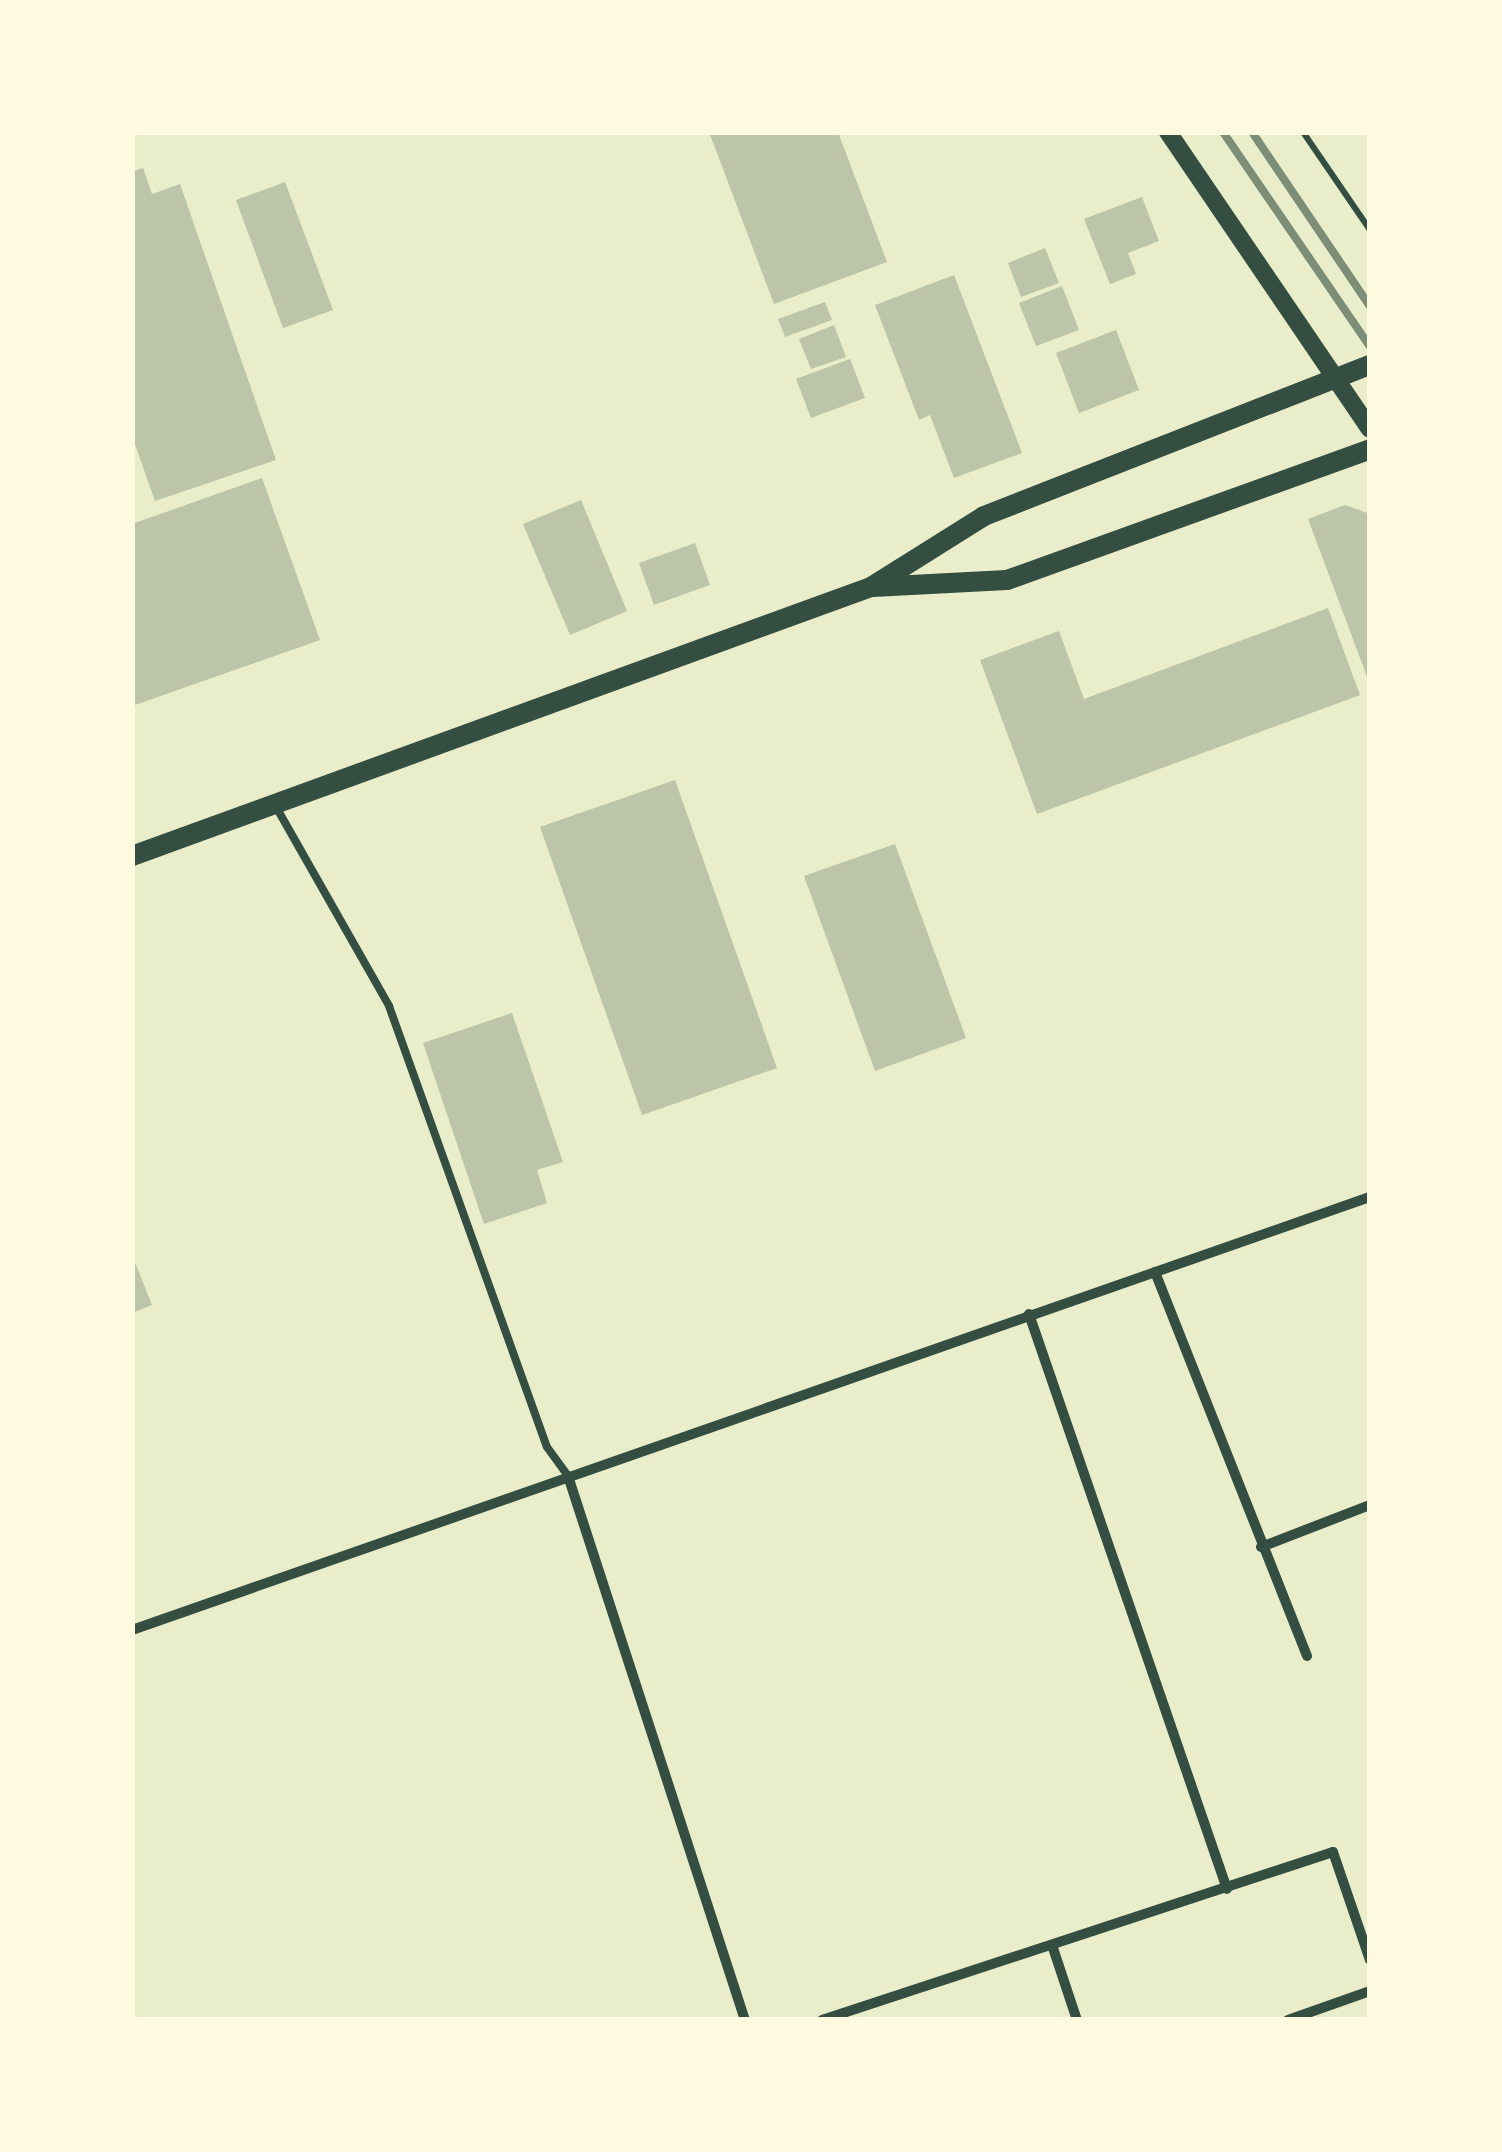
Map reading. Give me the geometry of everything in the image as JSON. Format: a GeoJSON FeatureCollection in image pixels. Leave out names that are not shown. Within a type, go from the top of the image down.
{"type":"FeatureCollection","features":[{"type":"Feature","properties":{"kind":"main road"},"geometry":{"type":"LineString","coordinates":[[132,856],[871,587],[984,516],[1370,365]]}},
{"type":"Feature","properties":{"kind":"main road"},"geometry":{"type":"LineString","coordinates":[[871,587],[1007,580],[1370,449]]}},
{"type":"Feature","properties":{"kind":"street"},"geometry":{"type":"LineString","coordinates":[[1168,132],[1370,429]]}},
{"type":"Feature","properties":{"kind":"street"},"geometry":{"type":"LineString","coordinates":[[132,1630],[1370,1197]]}},
{"type":"Feature","properties":{"kind":"street"},"geometry":{"type":"LineString","coordinates":[[1155,1272],[1307,1656]]}},
{"type":"Feature","properties":{"kind":"street"},"geometry":{"type":"LineString","coordinates":[[1029,1314],[1227,1889]]}},
{"type":"Feature","properties":{"kind":"street"},"geometry":{"type":"LineString","coordinates":[[568,1476],[745,2020]]}},
{"type":"Feature","properties":{"kind":"street"},"geometry":{"type":"LineString","coordinates":[[1261,1547],[1370,1505]]}},
{"type":"Feature","properties":{"kind":"street"},"geometry":{"type":"LineString","coordinates":[[822,2020],[1333,1852],[1370,1960]]}},
{"type":"Feature","properties":{"kind":"street"},"geometry":{"type":"LineString","coordinates":[[1052,1945],[1076,2020]]}},
{"type":"Feature","properties":{"kind":"street"},"geometry":{"type":"LineString","coordinates":[[1288,2020],[1370,1990]]}},
{"type":"Feature","properties":{"kind":"lane"},"geometry":{"type":"LineString","coordinates":[[274,804],[389,1006],[546,1448],[568,1476]]}},
{"type":"Feature","properties":{"kind":"path"},"geometry":{"type":"LineString","coordinates":[[1304,132],[1370,230]]}},
{"type":"Feature","properties":{"kind":"building"},"geometry":{"type":"Polygon","coordinates":[[[709,132],[838,132],[887,262],[774,304],[709,132]]]}},
{"type":"Feature","properties":{"kind":"building"},"geometry":{"type":"Polygon","coordinates":[[[143,168],[152,194],[180,184],[276,460],[155,501],[132,436],[132,172],[143,168]]]}},
{"type":"Feature","properties":{"kind":"building"},"geometry":{"type":"Polygon","coordinates":[[[285,182],[333,310],[283,328],[236,200],[285,182]]]}},
{"type":"Feature","properties":{"kind":"building"},"geometry":{"type":"Polygon","coordinates":[[[1142,197],[1159,241],[1128,253],[1136,274],[1110,284],[1084,219],[1142,197]]]}},
{"type":"Feature","properties":{"kind":"building"},"geometry":{"type":"Polygon","coordinates":[[[1045,248],[1059,283],[1021,297],[1008,263],[1045,248]]]}},
{"type":"Feature","properties":{"kind":"building"},"geometry":{"type":"Polygon","coordinates":[[[954,275],[1022,453],[954,478],[930,415],[919,420],[875,305],[954,275]]]}},
{"type":"Feature","properties":{"kind":"building"},"geometry":{"type":"Polygon","coordinates":[[[1062,286],[1079,330],[1036,346],[1019,303],[1062,286]]]}},
{"type":"Feature","properties":{"kind":"building"},"geometry":{"type":"Polygon","coordinates":[[[825,302],[832,320],[785,337],[778,319],[825,302]]]}},
{"type":"Feature","properties":{"kind":"building"},"geometry":{"type":"Polygon","coordinates":[[[834,325],[846,357],[811,369],[799,339],[834,325]]]}},
{"type":"Feature","properties":{"kind":"building"},"geometry":{"type":"Polygon","coordinates":[[[1116,330],[1139,390],[1079,413],[1056,353],[1116,330]]]}},
{"type":"Feature","properties":{"kind":"building"},"geometry":{"type":"Polygon","coordinates":[[[850,359],[865,398],[811,418],[796,379],[850,359]]]}},
{"type":"Feature","properties":{"kind":"building"},"geometry":{"type":"Polygon","coordinates":[[[262,478],[320,640],[132,706],[132,524],[262,478]]]}},
{"type":"Feature","properties":{"kind":"building"},"geometry":{"type":"Polygon","coordinates":[[[581,500],[627,611],[570,635],[523,524],[581,500]]]}},
{"type":"Feature","properties":{"kind":"building"},"geometry":{"type":"Polygon","coordinates":[[[1345,505],[1370,514],[1369,682],[1308,519],[1345,505]]]}},
{"type":"Feature","properties":{"kind":"building"},"geometry":{"type":"Polygon","coordinates":[[[695,543],[710,585],[654,605],[639,563],[695,543]]]}},
{"type":"Feature","properties":{"kind":"building"},"geometry":{"type":"Polygon","coordinates":[[[1328,608],[1360,695],[1037,814],[980,660],[1059,631],[1084,699],[1328,608]]]}},
{"type":"Feature","properties":{"kind":"building"},"geometry":{"type":"Polygon","coordinates":[[[675,780],[777,1068],[642,1115],[540,827],[675,780]]]}},
{"type":"Feature","properties":{"kind":"building"},"geometry":{"type":"Polygon","coordinates":[[[895,844],[966,1038],[875,1071],[804,876],[895,844]]]}},
{"type":"Feature","properties":{"kind":"building"},"geometry":{"type":"Polygon","coordinates":[[[512,1013],[563,1162],[537,1170],[547,1203],[484,1224],[423,1043],[512,1013]]]}},
{"type":"Feature","properties":{"kind":"building"},"geometry":{"type":"Polygon","coordinates":[[[132,1255],[152,1305],[132,1313],[132,1255]]]}},
{"type":"Feature","properties":{"kind":"railway"},"geometry":{"type":"LineString","coordinates":[[1223,132],[1370,347]]}},
{"type":"Feature","properties":{"kind":"railway"},"geometry":{"type":"LineString","coordinates":[[1252,132],[1370,306]]}}]}
